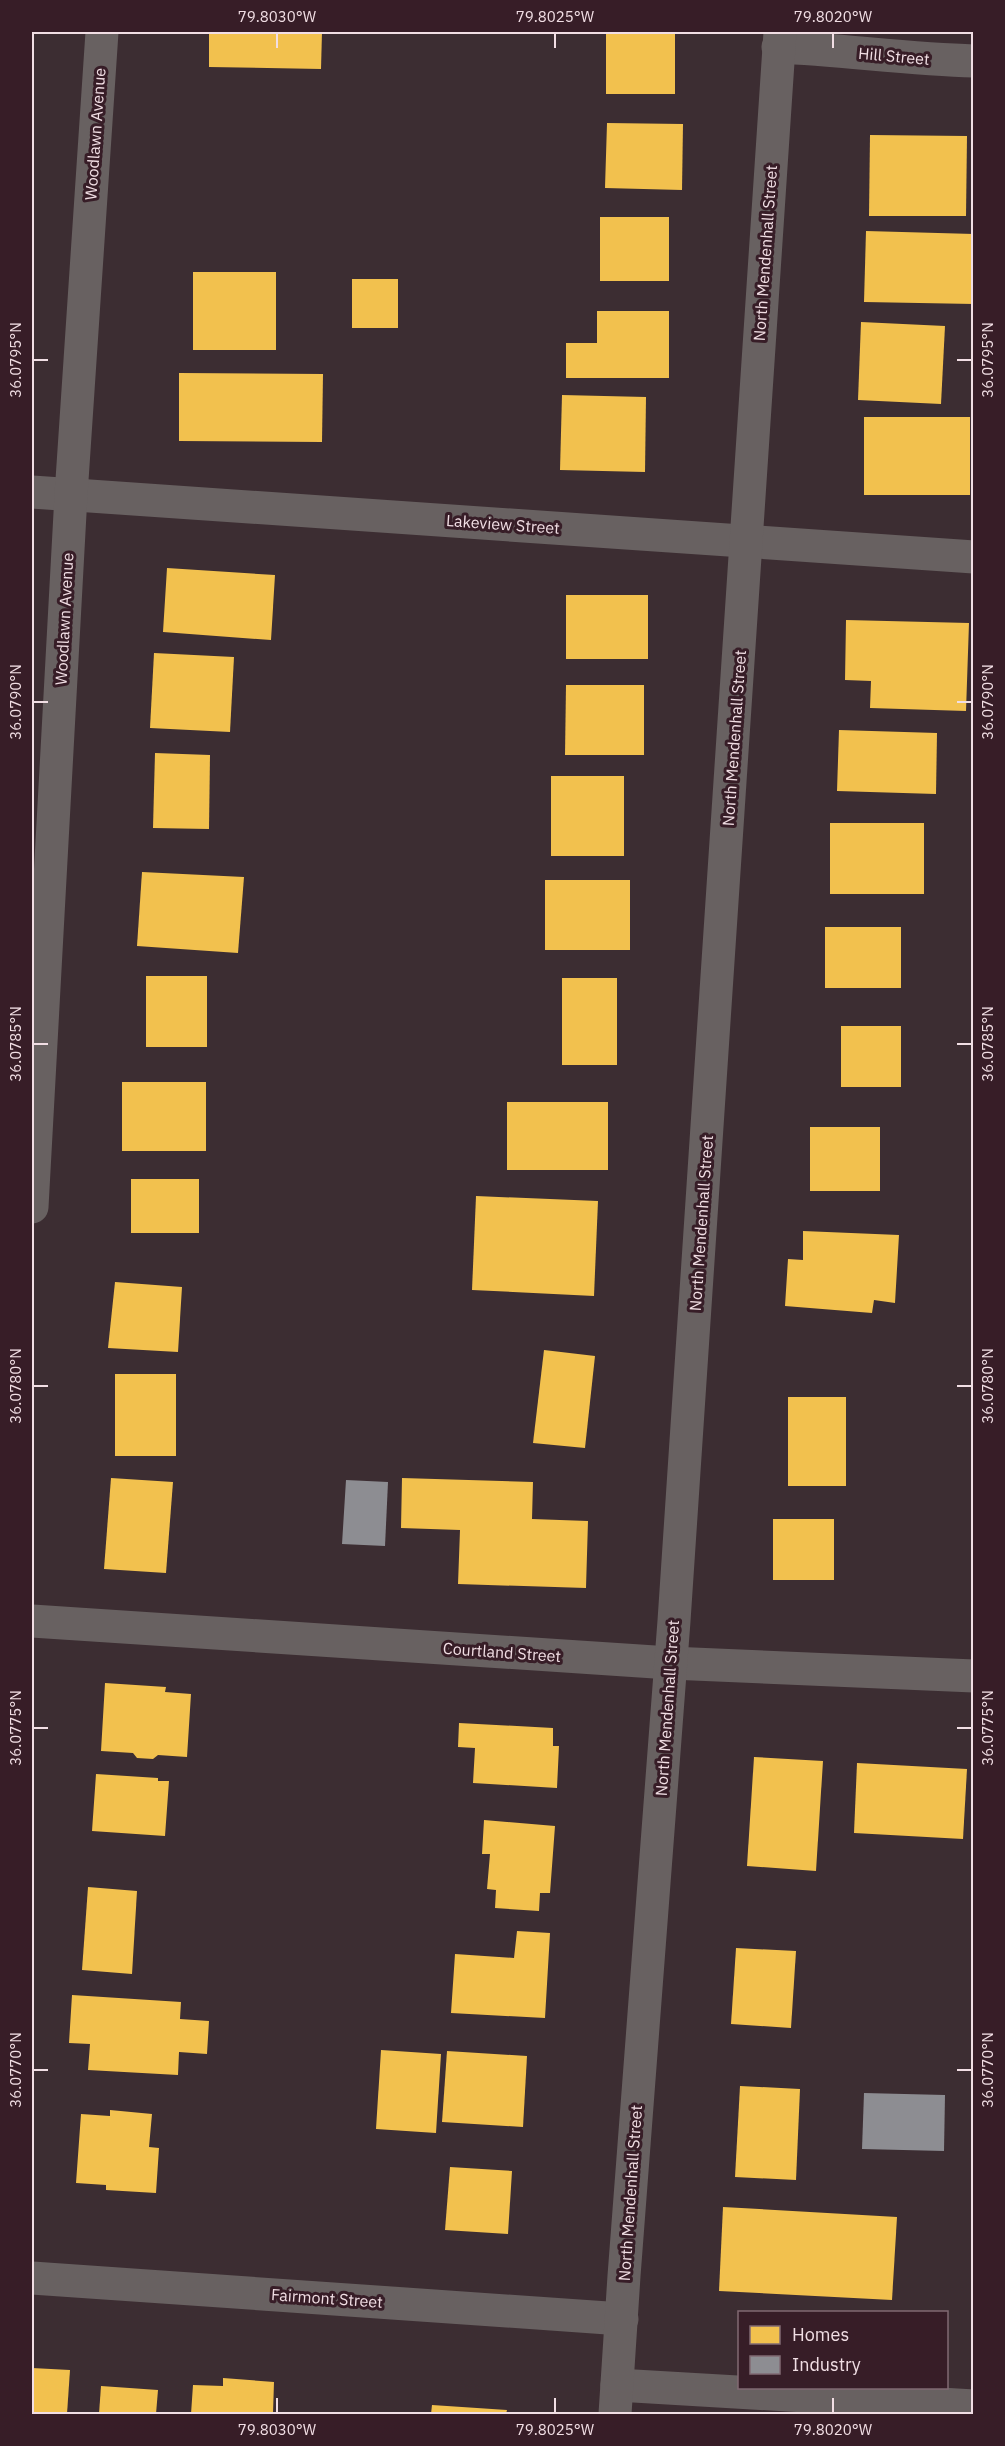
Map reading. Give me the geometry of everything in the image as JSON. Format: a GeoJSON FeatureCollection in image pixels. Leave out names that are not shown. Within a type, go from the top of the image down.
{"type":"FeatureCollection","features":[{"type":"Feature","properties":{"kind":"street","name":"Woodlawn Avenue"},"geometry":{"type":"LineString","coordinates":[[32,1207],[71,495],[102,32]]}},
{"type":"Feature","properties":{"kind":"street","name":"Hill Street"},"geometry":{"type":"LineString","coordinates":[[779,39],[831,50],[915,60],[974,61]]}},
{"type":"Feature","properties":{"kind":"street","name":"North Mendenhall Street"},"geometry":{"type":"LineString","coordinates":[[616,2400],[670,1663],[779,39]]}},
{"type":"Feature","properties":{"kind":"street","name":"Lakeview Street"},"geometry":{"type":"LineString","coordinates":[[32,492],[974,557]]}},
{"type":"Feature","properties":{"kind":"street","name":"Courtland Street"},"geometry":{"type":"LineString","coordinates":[[32,1621],[670,1663],[974,1676]]}},
{"type":"Feature","properties":{"kind":"street","name":"Fairmont Street"},"geometry":{"type":"LineString","coordinates":[[32,2278],[622,2319]]}},
{"type":"Feature","properties":{"kind":"street"},"geometry":{"type":"LineString","coordinates":[[616,2400],[974,2406]]}},
{"type":"Feature","properties":{"kind":"building: Homes"},"geometry":{"type":"Polygon","coordinates":[[[209,32],[322,32],[321,69],[209,67],[209,32]]]}},
{"type":"Feature","properties":{"kind":"building: Homes"},"geometry":{"type":"Polygon","coordinates":[[[606,32],[675,32],[675,94],[606,94],[606,32]]]}},
{"type":"Feature","properties":{"kind":"building: Homes"},"geometry":{"type":"Polygon","coordinates":[[[607,123],[683,124],[682,190],[605,188],[607,123]]]}},
{"type":"Feature","properties":{"kind":"building: Homes"},"geometry":{"type":"Polygon","coordinates":[[[870,135],[967,136],[966,216],[869,216],[870,135]]]}},
{"type":"Feature","properties":{"kind":"building: Homes"},"geometry":{"type":"Polygon","coordinates":[[[600,217],[669,217],[669,281],[600,281],[600,217]]]}},
{"type":"Feature","properties":{"kind":"building: Homes"},"geometry":{"type":"Polygon","coordinates":[[[866,231],[974,234],[974,304],[864,302],[866,231]]]}},
{"type":"Feature","properties":{"kind":"building: Homes"},"geometry":{"type":"Polygon","coordinates":[[[193,272],[276,272],[276,350],[193,350],[193,272]]]}},
{"type":"Feature","properties":{"kind":"building: Homes"},"geometry":{"type":"Polygon","coordinates":[[[352,279],[398,279],[398,328],[352,328],[352,279]]]}},
{"type":"Feature","properties":{"kind":"building: Homes"},"geometry":{"type":"Polygon","coordinates":[[[597,311],[669,311],[669,378],[566,378],[566,343],[597,343],[597,311]]]}},
{"type":"Feature","properties":{"kind":"building: Homes"},"geometry":{"type":"Polygon","coordinates":[[[861,322],[945,326],[941,404],[858,400],[861,322]]]}},
{"type":"Feature","properties":{"kind":"building: Homes"},"geometry":{"type":"Polygon","coordinates":[[[179,373],[323,374],[322,442],[179,441],[179,373]]]}},
{"type":"Feature","properties":{"kind":"building: Homes"},"geometry":{"type":"Polygon","coordinates":[[[562,395],[646,397],[645,472],[560,470],[562,395]]]}},
{"type":"Feature","properties":{"kind":"building: Homes"},"geometry":{"type":"Polygon","coordinates":[[[864,417],[970,417],[970,495],[864,495],[864,417]]]}},
{"type":"Feature","properties":{"kind":"building: Homes"},"geometry":{"type":"Polygon","coordinates":[[[167,568],[275,575],[271,640],[163,632],[167,568]]]}},
{"type":"Feature","properties":{"kind":"building: Homes"},"geometry":{"type":"Polygon","coordinates":[[[566,595],[648,595],[648,659],[566,659],[566,595]]]}},
{"type":"Feature","properties":{"kind":"building: Homes"},"geometry":{"type":"Polygon","coordinates":[[[846,620],[969,623],[966,711],[870,708],[871,681],[845,680],[846,620]]]}},
{"type":"Feature","properties":{"kind":"building: Homes"},"geometry":{"type":"Polygon","coordinates":[[[154,653],[234,657],[230,732],[150,728],[154,653]]]}},
{"type":"Feature","properties":{"kind":"building: Homes"},"geometry":{"type":"Polygon","coordinates":[[[566,685],[644,685],[644,755],[565,755],[566,685]]]}},
{"type":"Feature","properties":{"kind":"building: Homes"},"geometry":{"type":"Polygon","coordinates":[[[839,730],[937,733],[936,794],[837,791],[839,730]]]}},
{"type":"Feature","properties":{"kind":"building: Homes"},"geometry":{"type":"Polygon","coordinates":[[[155,753],[210,755],[209,829],[153,828],[155,753]]]}},
{"type":"Feature","properties":{"kind":"building: Homes"},"geometry":{"type":"Polygon","coordinates":[[[551,776],[624,776],[624,856],[551,856],[551,776]]]}},
{"type":"Feature","properties":{"kind":"building: Homes"},"geometry":{"type":"Polygon","coordinates":[[[830,823],[924,823],[924,894],[830,894],[830,823]]]}},
{"type":"Feature","properties":{"kind":"building: Homes"},"geometry":{"type":"Polygon","coordinates":[[[142,872],[244,877],[238,953],[137,946],[142,872]]]}},
{"type":"Feature","properties":{"kind":"building: Homes"},"geometry":{"type":"Polygon","coordinates":[[[545,880],[630,880],[630,950],[545,950],[545,880]]]}},
{"type":"Feature","properties":{"kind":"building: Homes"},"geometry":{"type":"Polygon","coordinates":[[[825,927],[901,927],[901,988],[825,988],[825,927]]]}},
{"type":"Feature","properties":{"kind":"building: Homes"},"geometry":{"type":"Polygon","coordinates":[[[146,976],[207,976],[207,1047],[146,1047],[146,976]]]}},
{"type":"Feature","properties":{"kind":"building: Homes"},"geometry":{"type":"Polygon","coordinates":[[[562,978],[617,978],[617,1065],[562,1065],[562,978]]]}},
{"type":"Feature","properties":{"kind":"building: Homes"},"geometry":{"type":"Polygon","coordinates":[[[841,1026],[901,1026],[901,1087],[841,1087],[841,1026]]]}},
{"type":"Feature","properties":{"kind":"building: Homes"},"geometry":{"type":"Polygon","coordinates":[[[122,1082],[206,1082],[206,1151],[122,1151],[122,1082]]]}},
{"type":"Feature","properties":{"kind":"building: Homes"},"geometry":{"type":"Polygon","coordinates":[[[507,1102],[608,1102],[608,1170],[507,1170],[507,1102]]]}},
{"type":"Feature","properties":{"kind":"building: Homes"},"geometry":{"type":"Polygon","coordinates":[[[810,1127],[880,1127],[880,1191],[810,1191],[810,1127]]]}},
{"type":"Feature","properties":{"kind":"building: Homes"},"geometry":{"type":"Polygon","coordinates":[[[131,1179],[199,1179],[199,1233],[131,1233],[131,1179]]]}},
{"type":"Feature","properties":{"kind":"building: Homes"},"geometry":{"type":"Polygon","coordinates":[[[476,1196],[598,1201],[594,1296],[472,1290],[476,1196]]]}},
{"type":"Feature","properties":{"kind":"building: Homes"},"geometry":{"type":"Polygon","coordinates":[[[803,1231],[899,1235],[895,1303],[874,1300],[872,1313],[785,1306],[788,1259],[803,1260],[803,1231]]]}},
{"type":"Feature","properties":{"kind":"building: Homes"},"geometry":{"type":"Polygon","coordinates":[[[115,1282],[182,1287],[178,1352],[108,1348],[115,1282]]]}},
{"type":"Feature","properties":{"kind":"building: Homes"},"geometry":{"type":"Polygon","coordinates":[[[544,1350],[595,1356],[585,1448],[533,1443],[544,1350]]]}},
{"type":"Feature","properties":{"kind":"building: Homes"},"geometry":{"type":"Polygon","coordinates":[[[115,1374],[176,1374],[176,1456],[115,1456],[115,1374]]]}},
{"type":"Feature","properties":{"kind":"building: Homes"},"geometry":{"type":"Polygon","coordinates":[[[788,1397],[846,1397],[846,1486],[788,1486],[788,1397]]]}},
{"type":"Feature","properties":{"kind":"building: Homes"},"geometry":{"type":"Polygon","coordinates":[[[111,1478],[173,1482],[166,1573],[104,1569],[111,1478]]]}},
{"type":"Feature","properties":{"kind":"building: Homes"},"geometry":{"type":"Polygon","coordinates":[[[402,1478],[533,1482],[532,1519],[588,1521],[586,1588],[458,1584],[460,1530],[401,1528],[402,1478]]]}},
{"type":"Feature","properties":{"kind":"building: Homes"},"geometry":{"type":"Polygon","coordinates":[[[773,1519],[834,1519],[834,1580],[773,1580],[773,1519]]]}},
{"type":"Feature","properties":{"kind":"building: Homes"},"geometry":{"type":"Polygon","coordinates":[[[105,1683],[166,1687],[165,1692],[191,1694],[187,1757],[158,1755],[153,1759],[137,1758],[133,1753],[101,1751],[105,1683]]]}},
{"type":"Feature","properties":{"kind":"building: Homes"},"geometry":{"type":"Polygon","coordinates":[[[459,1723],[553,1728],[553,1746],[559,1746],[557,1788],[473,1783],[475,1748],[458,1747],[459,1723]]]}},
{"type":"Feature","properties":{"kind":"building: Homes"},"geometry":{"type":"Polygon","coordinates":[[[754,1757],[823,1761],[816,1871],[747,1866],[754,1757]]]}},
{"type":"Feature","properties":{"kind":"building: Homes"},"geometry":{"type":"Polygon","coordinates":[[[857,1763],[967,1769],[963,1839],[854,1833],[857,1763]]]}},
{"type":"Feature","properties":{"kind":"building: Homes"},"geometry":{"type":"Polygon","coordinates":[[[96,1774],[158,1778],[158,1781],[169,1781],[165,1836],[92,1831],[96,1774]]]}},
{"type":"Feature","properties":{"kind":"building: Homes"},"geometry":{"type":"Polygon","coordinates":[[[484,1820],[555,1826],[550,1893],[540,1893],[539,1911],[495,1908],[496,1890],[487,1889],[490,1854],[482,1854],[484,1820]]]}},
{"type":"Feature","properties":{"kind":"building: Homes"},"geometry":{"type":"Polygon","coordinates":[[[88,1887],[137,1891],[132,1974],[82,1970],[88,1887]]]}},
{"type":"Feature","properties":{"kind":"building: Homes"},"geometry":{"type":"Polygon","coordinates":[[[517,1931],[550,1933],[545,2018],[451,2013],[455,1954],[514,1958],[517,1931]]]}},
{"type":"Feature","properties":{"kind":"building: Homes"},"geometry":{"type":"Polygon","coordinates":[[[736,1948],[796,1951],[791,2028],[731,2024],[736,1948]]]}},
{"type":"Feature","properties":{"kind":"building: Homes"},"geometry":{"type":"Polygon","coordinates":[[[72,1995],[181,2002],[180,2019],[209,2021],[207,2054],[179,2052],[178,2075],[88,2070],[90,2044],[69,2043],[72,1995]]]}},
{"type":"Feature","properties":{"kind":"building: Homes"},"geometry":{"type":"Polygon","coordinates":[[[381,2050],[441,2054],[436,2133],[376,2129],[381,2050]]]}},
{"type":"Feature","properties":{"kind":"building: Homes"},"geometry":{"type":"Polygon","coordinates":[[[447,2051],[527,2056],[523,2127],[442,2122],[447,2051]]]}},
{"type":"Feature","properties":{"kind":"building: Homes"},"geometry":{"type":"Polygon","coordinates":[[[740,2086],[800,2089],[796,2180],[735,2177],[740,2086]]]}},
{"type":"Feature","properties":{"kind":"building: Homes"},"geometry":{"type":"Polygon","coordinates":[[[110,2110],[152,2114],[149,2147],[159,2148],[156,2193],[106,2190],[106,2185],[76,2183],[81,2114],[110,2116],[110,2110]]]}},
{"type":"Feature","properties":{"kind":"building: Homes"},"geometry":{"type":"Polygon","coordinates":[[[450,2167],[512,2171],[508,2234],[445,2230],[450,2167]]]}},
{"type":"Feature","properties":{"kind":"building: Homes"},"geometry":{"type":"Polygon","coordinates":[[[723,2207],[897,2217],[892,2300],[719,2291],[723,2207]]]}},
{"type":"Feature","properties":{"kind":"building: Homes"},"geometry":{"type":"Polygon","coordinates":[[[32,2368],[70,2370],[67,2414],[32,2414],[32,2368]]]}},
{"type":"Feature","properties":{"kind":"building: Homes"},"geometry":{"type":"Polygon","coordinates":[[[223,2378],[274,2382],[273,2413],[191,2414],[193,2385],[223,2386],[223,2378]]]}},
{"type":"Feature","properties":{"kind":"building: Homes"},"geometry":{"type":"Polygon","coordinates":[[[101,2386],[158,2390],[156,2414],[99,2414],[101,2386]]]}},
{"type":"Feature","properties":{"kind":"building: Homes"},"geometry":{"type":"Polygon","coordinates":[[[432,2405],[507,2410],[506,2414],[431,2414],[432,2405]]]}},
{"type":"Feature","properties":{"kind":"building: Industry"},"geometry":{"type":"Polygon","coordinates":[[[346,1480],[388,1482],[385,1546],[342,1544],[346,1480]]]}},
{"type":"Feature","properties":{"kind":"building: Industry"},"geometry":{"type":"Polygon","coordinates":[[[864,2093],[945,2095],[944,2151],[862,2149],[864,2093]]]}}]}
